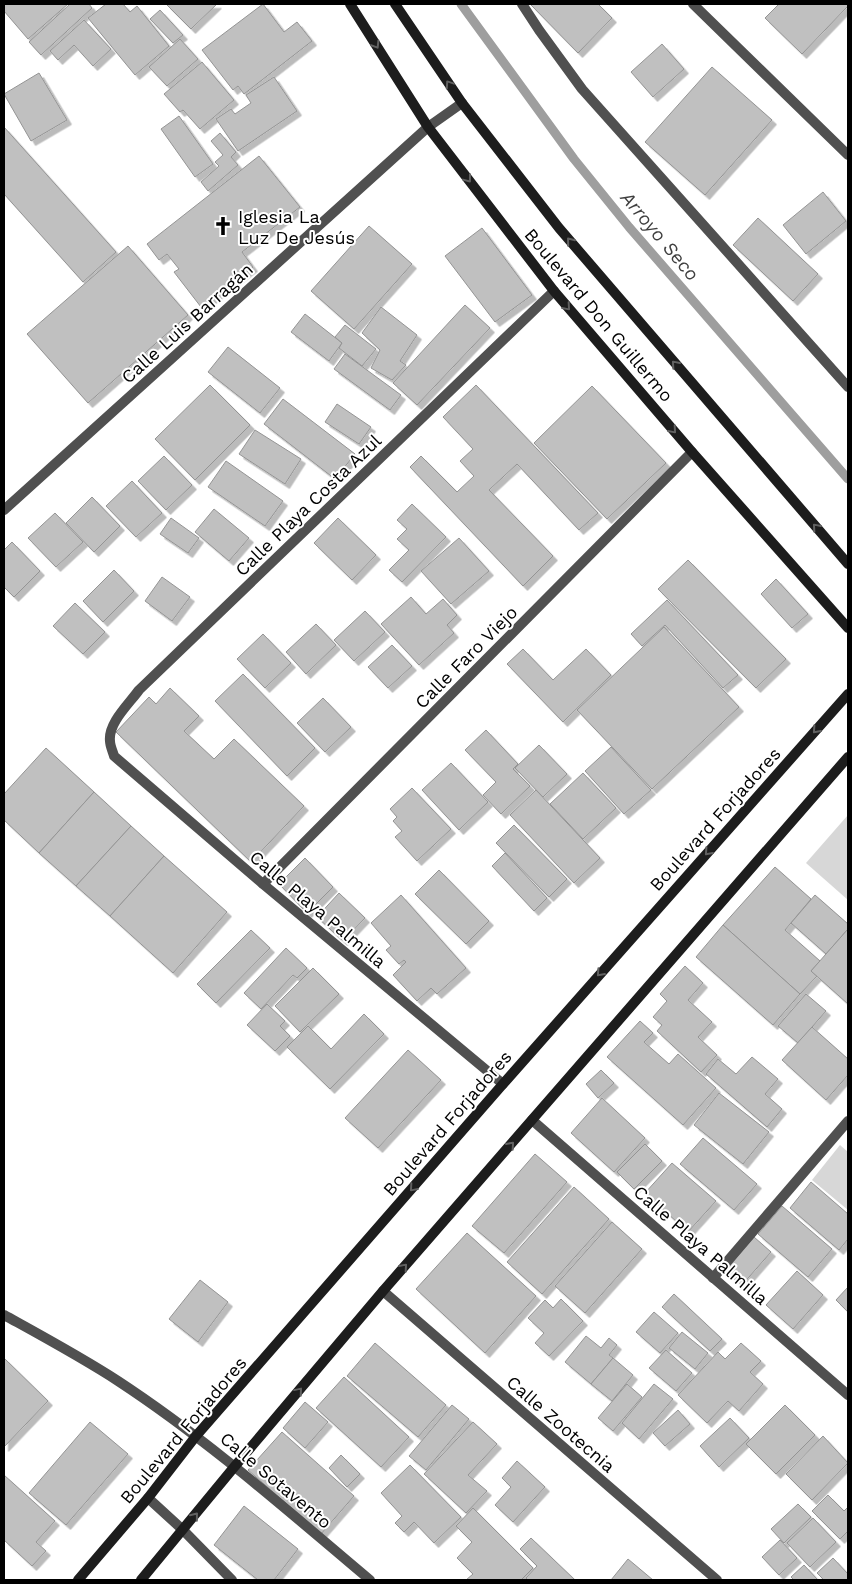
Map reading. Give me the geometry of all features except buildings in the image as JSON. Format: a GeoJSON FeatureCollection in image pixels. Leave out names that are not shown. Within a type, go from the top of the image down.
{"type":"FeatureCollection","features":[{"type":"Feature","properties":{"kind":"street","name":"Boulevard Don Guillermo"},"geometry":{"type":"LineString","coordinates":[[350,4],[428,127],[554,291],[692,452],[848,628]]}},
{"type":"Feature","properties":{"kind":"street","name":"Boulevard Don Guillermo"},"geometry":{"type":"LineString","coordinates":[[396,4],[462,104],[586,261],[848,564]]}},
{"type":"Feature","properties":{"kind":"street"},"geometry":{"type":"LineString","coordinates":[[522,4],[582,89],[848,387]]}},
{"type":"Feature","properties":{"kind":"street"},"geometry":{"type":"LineString","coordinates":[[693,4],[848,154]]}},
{"type":"Feature","properties":{"kind":"street","name":"Calle Luis Barragán"},"geometry":{"type":"LineString","coordinates":[[4,510],[428,127],[462,104]]}},
{"type":"Feature","properties":{"kind":"street","name":"Calle Playa Costa Azul"},"geometry":{"type":"LineString","coordinates":[[114,756],[110,741],[111,730],[139,690],[554,291]]}},
{"type":"Feature","properties":{"kind":"street","name":"Calle Faro Viejo"},"geometry":{"type":"LineString","coordinates":[[263,884],[692,452]]}},
{"type":"Feature","properties":{"kind":"street","name":"Boulevard Forjadores"},"geometry":{"type":"LineString","coordinates":[[78,1580],[148,1498],[196,1436],[503,1084],[848,694]]}},
{"type":"Feature","properties":{"kind":"street","name":"Calle Playa Palmilla"},"geometry":{"type":"LineString","coordinates":[[114,756],[263,884],[503,1084]]}},
{"type":"Feature","properties":{"kind":"street"},"geometry":{"type":"LineString","coordinates":[[141,1580],[383,1292],[848,757]]}},
{"type":"Feature","properties":{"kind":"street","name":"Calle Playa Palmilla"},"geometry":{"type":"LineString","coordinates":[[532,1120],[848,1395]]}},
{"type":"Feature","properties":{"kind":"street"},"geometry":{"type":"LineString","coordinates":[[713,1278],[848,1121]]}},
{"type":"Feature","properties":{"kind":"street","name":"Calle Zootecnia"},"geometry":{"type":"LineString","coordinates":[[383,1292],[718,1580]]}},
{"type":"Feature","properties":{"kind":"street","name":"Calle Sotavento"},"geometry":{"type":"LineString","coordinates":[[4,1315],[117,1381],[196,1436],[235,1466],[370,1580]]}},
{"type":"Feature","properties":{"kind":"street"},"geometry":{"type":"LineString","coordinates":[[148,1498],[183,1530],[232,1580]]}},
{"type":"Feature","properties":{"kind":"shaded area"},"geometry":{"type":"Polygon","coordinates":[[[848,815],[848,900],[806,863],[848,815]]]}},
{"type":"Feature","properties":{"kind":"shaded area"},"geometry":{"type":"Polygon","coordinates":[[[840,1145],[848,1152],[848,1210],[812,1180],[840,1145]]]}},
{"type":"Feature","properties":{"kind":"waterway","name":"Arroyo Seco"},"geometry":{"type":"LineString","coordinates":[[461,4],[574,159],[629,227],[848,479]]}},
{"type":"Feature","properties":{"kind":"place","name":"Iglesia La Luz De Jesús"},"geometry":{"type":"Point","coordinates":[223,226]}}]}
